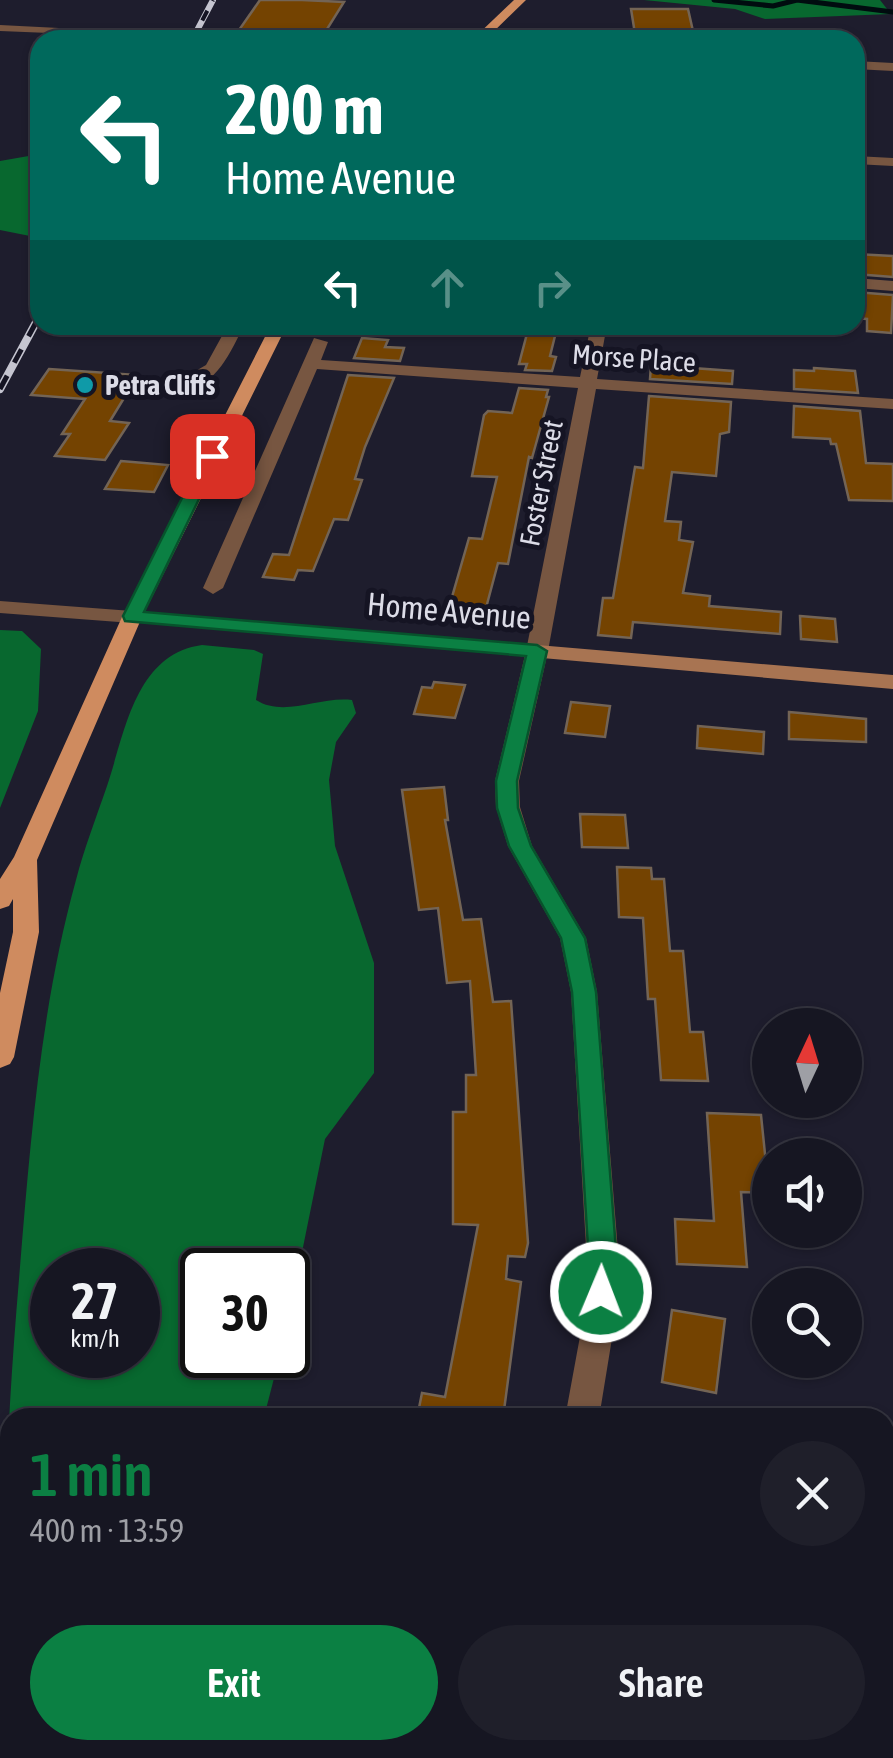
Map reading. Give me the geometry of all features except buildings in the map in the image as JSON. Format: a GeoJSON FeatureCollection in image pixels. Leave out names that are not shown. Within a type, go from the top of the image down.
{"type":"FeatureCollection","features":[{"type":"Feature","properties":{"kind":"main road"},"geometry":{"type":"LineString","coordinates":[[488,30],[520,0]]}},
{"type":"Feature","properties":{"kind":"main road"},"geometry":{"type":"LineString","coordinates":[[0,900],[26,857],[132,616],[273,335]]}},
{"type":"Feature","properties":{"kind":"main road","name":"Home Avenue"},"geometry":{"type":"LineString","coordinates":[[132,616],[893,682]]}},
{"type":"Feature","properties":{"kind":"main road"},"geometry":{"type":"LineString","coordinates":[[0,1057],[26,932],[26,857]]}},
{"type":"Feature","properties":{"kind":"street"},"geometry":{"type":"LineString","coordinates":[[0,28],[36,30]]}},
{"type":"Feature","properties":{"kind":"street"},"geometry":{"type":"LineString","coordinates":[[865,66],[893,67]]}},
{"type":"Feature","properties":{"kind":"street"},"geometry":{"type":"LineString","coordinates":[[865,161],[893,162]]}},
{"type":"Feature","properties":{"kind":"street"},"geometry":{"type":"LineString","coordinates":[[865,285],[893,286]]}},
{"type":"Feature","properties":{"kind":"street"},"geometry":{"type":"LineString","coordinates":[[186,384],[213,368],[231,335]]}},
{"type":"Feature","properties":{"kind":"street","name":"Foster Street"},"geometry":{"type":"LineString","coordinates":[[584,1408],[599,1320],[603,1263],[584,992],[573,938],[520,846],[508,808],[507,781],[537,651],[596,335]]}},
{"type":"Feature","properties":{"kind":"street"},"geometry":{"type":"LineString","coordinates":[[213,588],[320,342]]}},
{"type":"Feature","properties":{"kind":"street","name":"Morse Place"},"geometry":{"type":"LineString","coordinates":[[312,364],[893,404]]}},
{"type":"Feature","properties":{"kind":"street","name":"Home Avenue"},"geometry":{"type":"LineString","coordinates":[[0,607],[132,616]]}},
{"type":"Feature","properties":{"kind":"green space"},"geometry":{"type":"Polygon","coordinates":[[[644,0],[880,0],[891,14],[765,19],[735,9],[644,0]]]}},
{"type":"Feature","properties":{"kind":"green space"},"geometry":{"type":"Polygon","coordinates":[[[30,156],[30,236],[0,230],[0,161],[30,156]]]}},
{"type":"Feature","properties":{"kind":"green space"},"geometry":{"type":"Polygon","coordinates":[[[0,630],[22,631],[41,649],[38,711],[0,808],[0,630]]]}},
{"type":"Feature","properties":{"kind":"green space"},"geometry":{"type":"Polygon","coordinates":[[[202,645],[254,650],[263,654],[256,700],[290,707],[352,700],[356,713],[336,742],[329,780],[335,846],[374,963],[374,1073],[325,1139],[303,1248],[180,1248],[180,1378],[274,1378],[266,1408],[10,1408],[32,1129],[53,978],[79,868],[127,720],[147,680],[161,663],[179,651],[202,645]]]}},
{"type":"Feature","properties":{"kind":"waterway"},"geometry":{"type":"LineString","coordinates":[[714,0],[773,6],[797,0],[893,12]]}},
{"type":"Feature","properties":{"kind":"railway"},"geometry":{"type":"LineString","coordinates":[[197,30],[213,0]]}},
{"type":"Feature","properties":{"kind":"railway"},"geometry":{"type":"LineString","coordinates":[[0,389],[30,334]]}},
{"type":"Feature","properties":{"kind":"place","name":"Petra Cliffs"},"geometry":{"type":"Point","coordinates":[85,385]}},
{"type":"Feature","properties":{"kind":"route"},"geometry":{"type":"LineString","coordinates":[[212,456],[132,616],[537,651],[507,781],[508,808],[520,846],[573,938],[584,992],[603,1263],[601,1292]]}}]}
